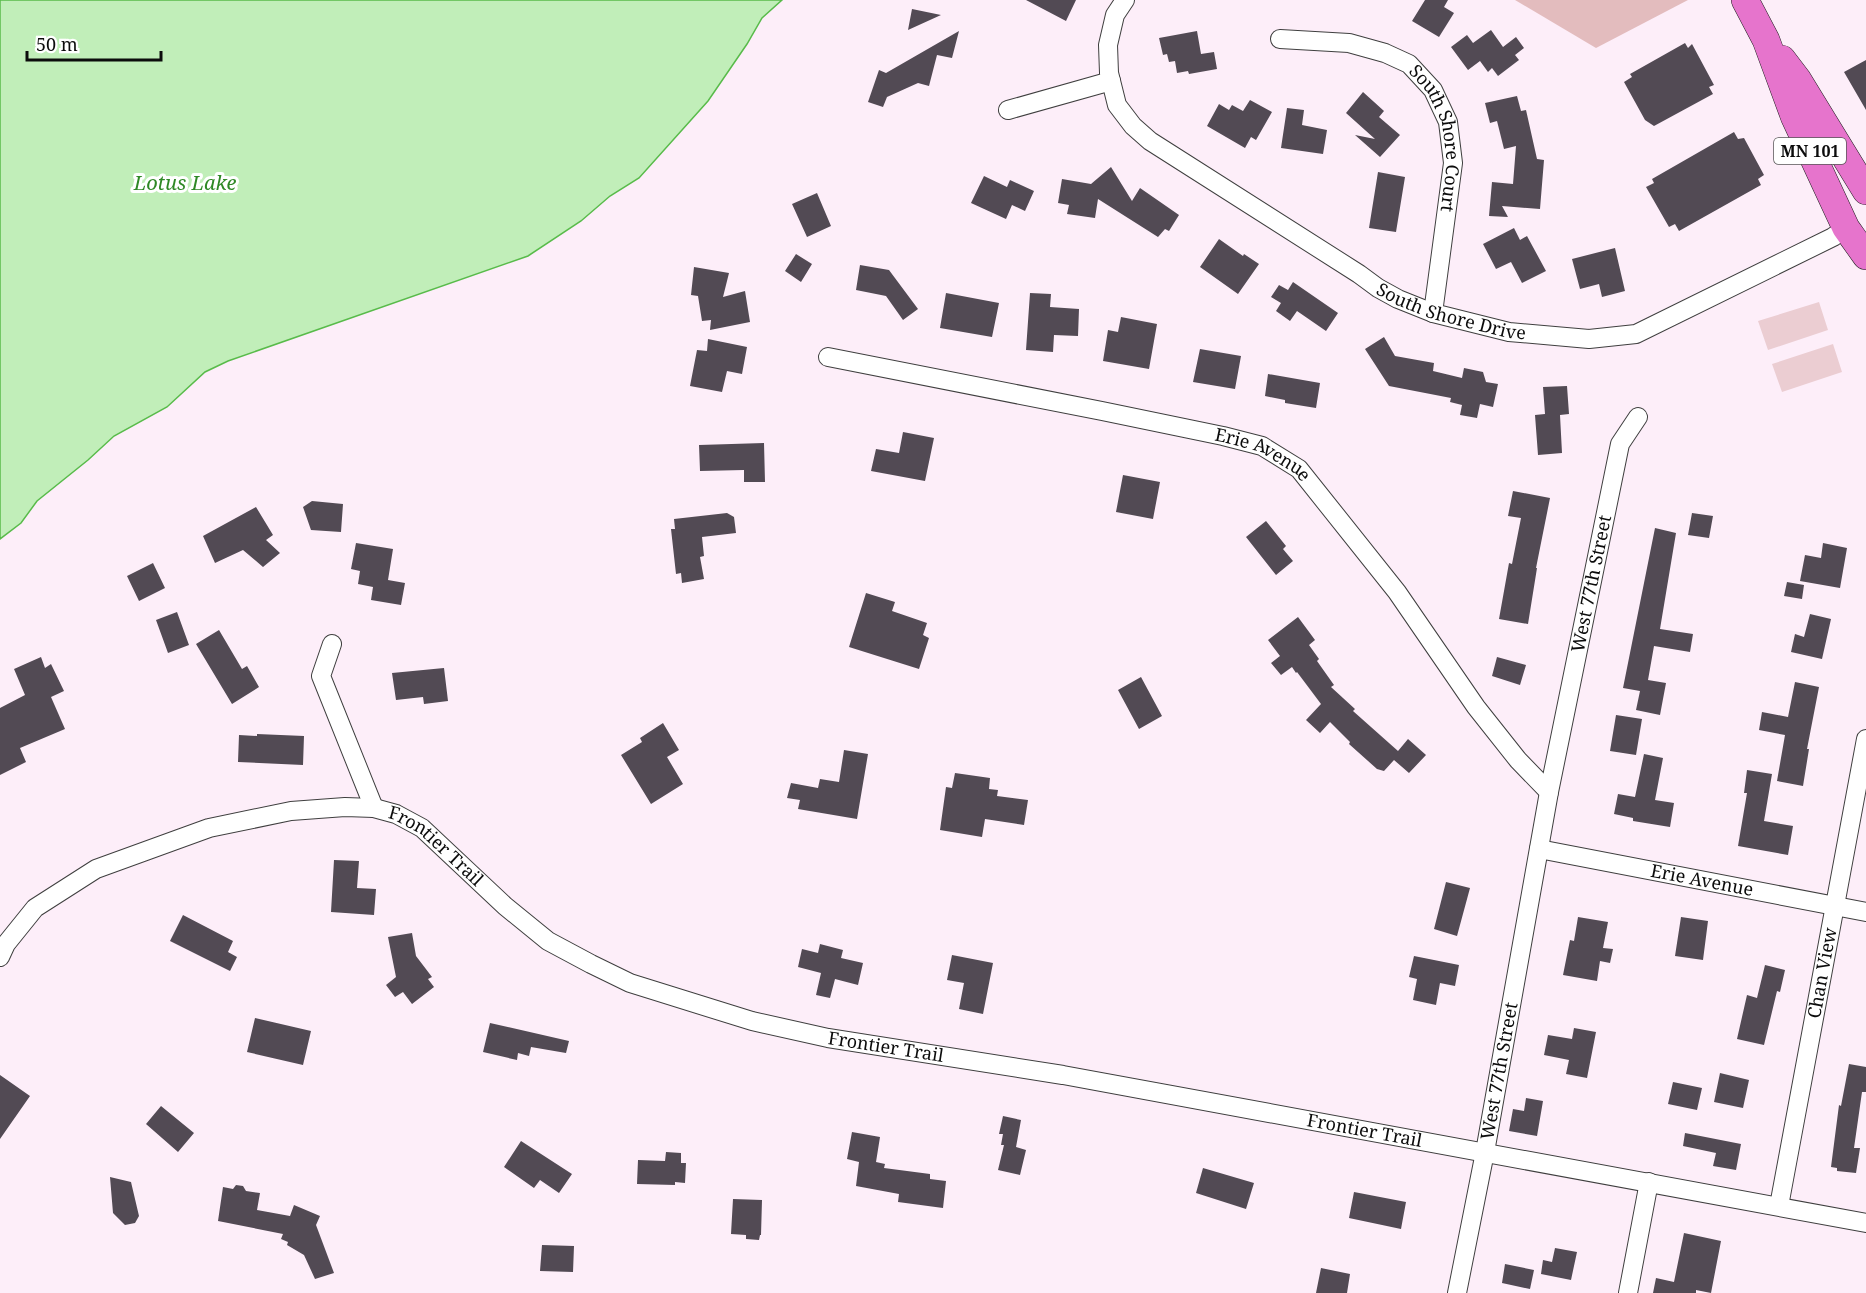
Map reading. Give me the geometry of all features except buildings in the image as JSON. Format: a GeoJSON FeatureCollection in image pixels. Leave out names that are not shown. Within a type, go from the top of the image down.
{"type":"FeatureCollection","features":[{"type":"Feature","properties":{"kind":"main road","name":"MN 101"},"geometry":{"type":"LineString","coordinates":[[1745,0],[1766,40],[1794,116],[1846,228],[1866,256]]}},
{"type":"Feature","properties":{"kind":"main road","name":"MN 101"},"geometry":{"type":"LineString","coordinates":[[1766,40],[1798,80],[1866,191]]}},
{"type":"Feature","properties":{"kind":"street","name":"South Shore Drive"},"geometry":{"type":"LineString","coordinates":[[1125,0],[1115,15],[1108,45],[1111,81],[1117,105],[1133,126],[1150,141],[1378,288],[1433,313],[1509,332],[1589,339],[1636,334],[1833,237],[1846,228]]}},
{"type":"Feature","properties":{"kind":"street","name":"South Shore Court"},"geometry":{"type":"LineString","coordinates":[[1280,39],[1349,43],[1385,53],[1409,64],[1433,90],[1448,122],[1453,163],[1433,313]]}},
{"type":"Feature","properties":{"kind":"street"},"geometry":{"type":"LineString","coordinates":[[1008,110],[1111,81]]}},
{"type":"Feature","properties":{"kind":"street","name":"Erie Avenue"},"geometry":{"type":"LineString","coordinates":[[828,357],[1102,411],[1262,446],[1299,469],[1397,592],[1476,707],[1518,760],[1550,792]]}},
{"type":"Feature","properties":{"kind":"street","name":"West 77th Street"},"geometry":{"type":"LineString","coordinates":[[1457,1293],[1485,1152],[1539,849],[1620,444],[1638,417]]}},
{"type":"Feature","properties":{"kind":"street"},"geometry":{"type":"LineString","coordinates":[[332,644],[321,676],[374,808]]}},
{"type":"Feature","properties":{"kind":"street","name":"Chan View"},"geometry":{"type":"LineString","coordinates":[[1779,1206],[1866,739]]}},
{"type":"Feature","properties":{"kind":"street","name":"Frontier Trail"},"geometry":{"type":"LineString","coordinates":[[0,957],[6,944],[35,908],[96,869],[209,828],[291,811],[345,807],[374,808],[396,814],[422,828],[505,906],[548,941],[630,982],[752,1021],[828,1038],[1063,1075],[1866,1223]]}},
{"type":"Feature","properties":{"kind":"street","name":"Erie Avenue"},"geometry":{"type":"LineString","coordinates":[[1539,849],[1866,912]]}},
{"type":"Feature","properties":{"kind":"street"},"geometry":{"type":"LineString","coordinates":[[1629,1293],[1649,1182]]}},
{"type":"Feature","properties":{"kind":"shaded area"},"geometry":{"type":"Polygon","coordinates":[[[1515,0],[1688,0],[1596,48],[1515,0]]]}},
{"type":"Feature","properties":{"kind":"shaded area"},"geometry":{"type":"Polygon","coordinates":[[[1819,302],[1828,330],[1768,350],[1758,321],[1819,302]]]}},
{"type":"Feature","properties":{"kind":"shaded area"},"geometry":{"type":"Polygon","coordinates":[[[1833,344],[1842,372],[1782,392],[1772,364],[1833,344]]]}},
{"type":"Feature","properties":{"kind":"water","name":"Lotus Lake"},"geometry":{"type":"Polygon","coordinates":[[[0,0],[782,0],[762,18],[708,101],[639,178],[610,196],[581,221],[528,256],[228,361],[205,372],[167,407],[114,436],[37,501],[21,523],[0,539],[0,0]]]}}]}
